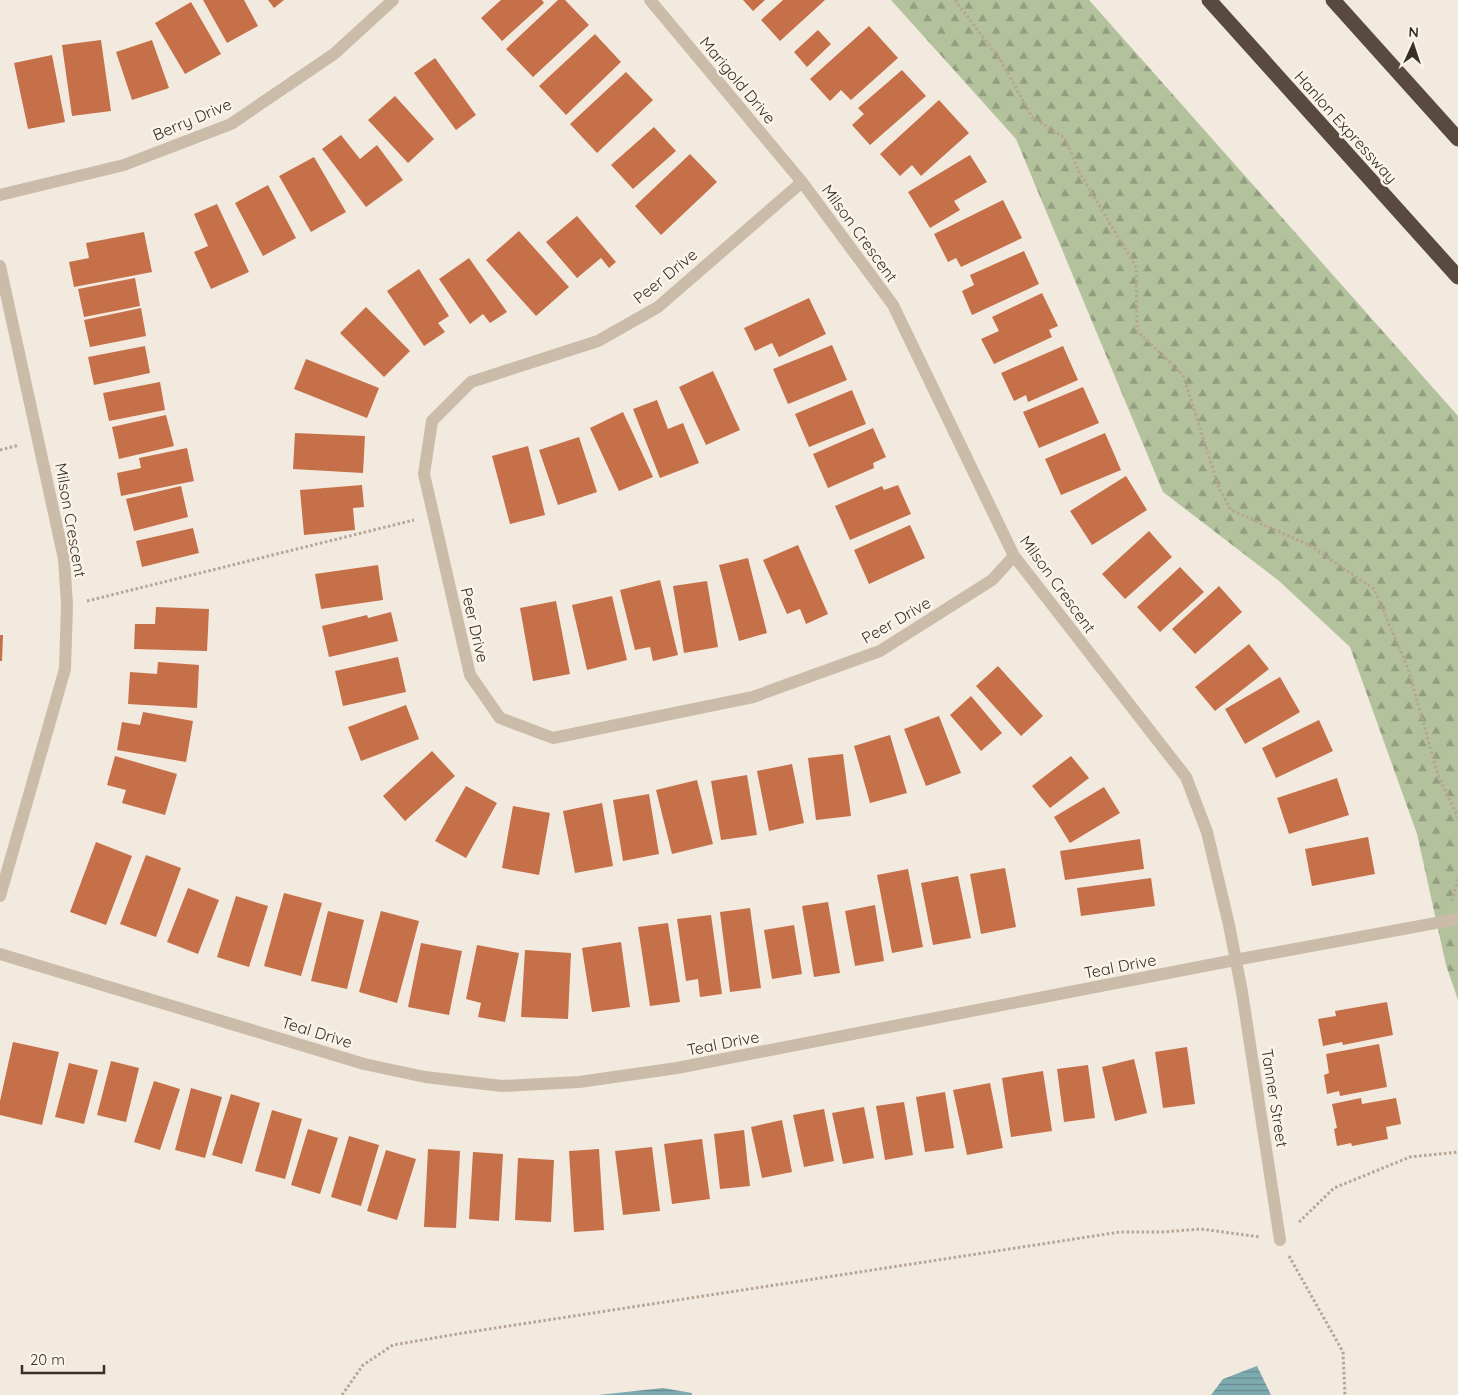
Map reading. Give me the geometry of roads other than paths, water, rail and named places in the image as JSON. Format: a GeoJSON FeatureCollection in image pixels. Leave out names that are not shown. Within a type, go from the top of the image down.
{"type":"FeatureCollection","features":[{"type":"Feature","properties":{"kind":"highway","name":"Hanlon Expressway"},"geometry":{"type":"LineString","coordinates":[[1209,0],[1458,277]]}},
{"type":"Feature","properties":{"kind":"highway"},"geometry":{"type":"LineString","coordinates":[[1333,0],[1458,139]]}},
{"type":"Feature","properties":{"kind":"street","name":"Berry Drive"},"geometry":{"type":"LineString","coordinates":[[0,195],[124,164],[231,124],[334,54],[393,0]]}},
{"type":"Feature","properties":{"kind":"street","name":"Marigold Drive"},"geometry":{"type":"LineString","coordinates":[[650,0],[802,182]]}},
{"type":"Feature","properties":{"kind":"street","name":"Peer Drive"},"geometry":{"type":"LineString","coordinates":[[802,182],[779,200],[658,308],[598,340],[471,382],[432,421],[424,474],[470,675],[500,718],[553,738],[753,697],[880,651],[992,580],[1014,556]]}},
{"type":"Feature","properties":{"kind":"street","name":"Milson Crescent"},"geometry":{"type":"LineString","coordinates":[[802,182],[893,305],[1014,556],[1186,777],[1207,832],[1235,960]]}},
{"type":"Feature","properties":{"kind":"street","name":"Milson Crescent"},"geometry":{"type":"LineString","coordinates":[[0,266],[64,559],[67,606],[65,669],[0,896]]}},
{"type":"Feature","properties":{"kind":"street","name":"Teal Drive"},"geometry":{"type":"LineString","coordinates":[[0,954],[364,1064],[424,1077],[502,1086],[579,1082],[677,1068],[1235,960],[1458,919]]}},
{"type":"Feature","properties":{"kind":"street","name":"Tanner Street"},"geometry":{"type":"LineString","coordinates":[[1235,960],[1242,992],[1280,1240]]}},
{"type":"Feature","properties":{"kind":"water"},"geometry":{"type":"Polygon","coordinates":[[[1257,1366],[1271,1395],[1211,1395],[1223,1379],[1257,1366]]]}},
{"type":"Feature","properties":{"kind":"water"},"geometry":{"type":"Polygon","coordinates":[[[663,1388],[692,1393],[692,1395],[598,1395],[663,1388]]]}}]}
